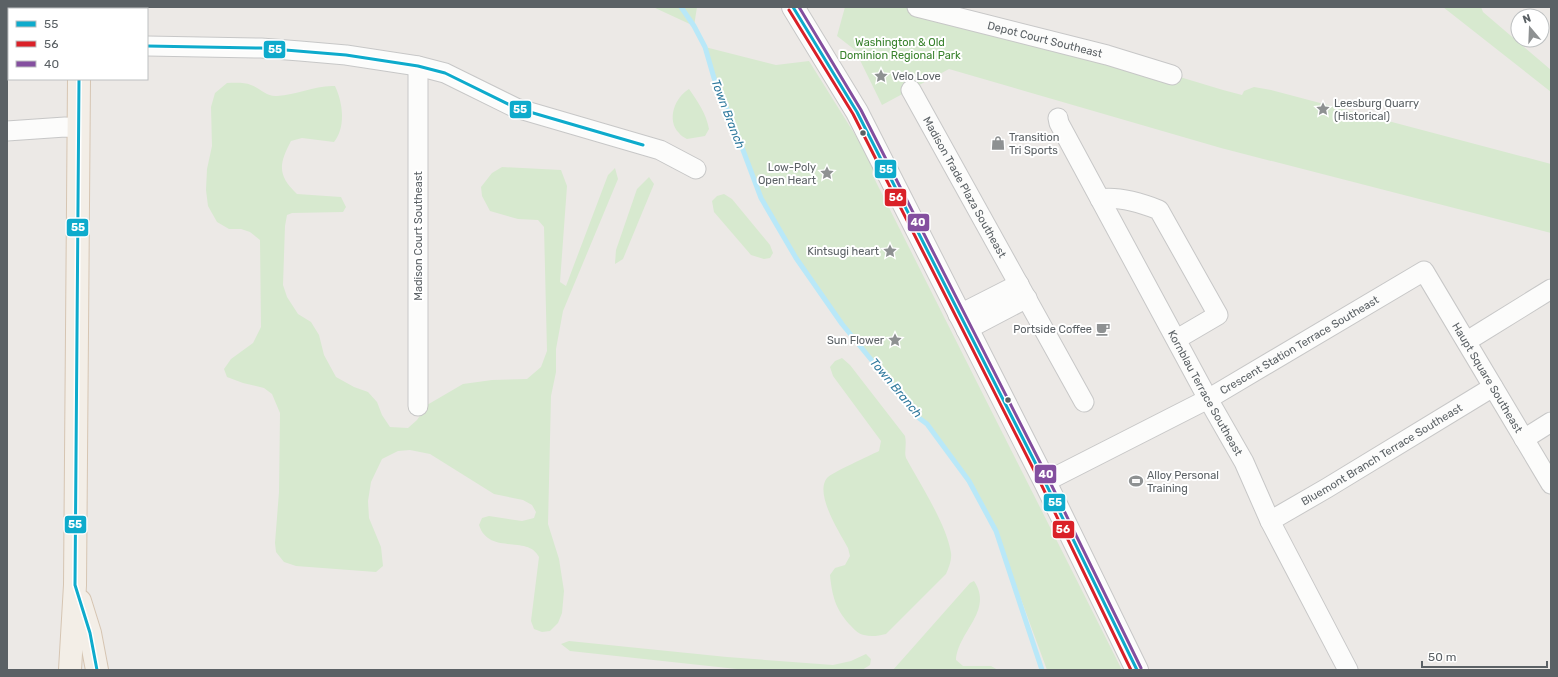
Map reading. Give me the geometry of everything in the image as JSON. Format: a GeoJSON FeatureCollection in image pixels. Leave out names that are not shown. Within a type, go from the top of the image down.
{"type":"FeatureCollection","features":[{"type":"Feature","properties":{"kind":"main road"},"geometry":{"type":"LineString","coordinates":[[70,670],[75,585],[79,80]]}},
{"type":"Feature","properties":{"kind":"main road"},"geometry":{"type":"LineString","coordinates":[[75,585],[90,633],[97,670]]}},
{"type":"Feature","properties":{"kind":"street","name":"Depot Court Southeast"},"geometry":{"type":"LineString","coordinates":[[917,7],[1107,55],[1172,75]]}},
{"type":"Feature","properties":{"kind":"street"},"geometry":{"type":"LineString","coordinates":[[796,8],[857,112],[1137,670]]}},
{"type":"Feature","properties":{"kind":"street"},"geometry":{"type":"LineString","coordinates":[[148,46],[262,48],[346,55],[418,66],[445,73],[516,108],[660,150],[696,169]]}},
{"type":"Feature","properties":{"kind":"street","name":"Madison Court Southeast"},"geometry":{"type":"LineString","coordinates":[[418,66],[418,406]]}},
{"type":"Feature","properties":{"kind":"street","name":"Madison Trade Plaza Southeast"},"geometry":{"type":"LineString","coordinates":[[911,90],[1084,402]]}},
{"type":"Feature","properties":{"kind":"street","name":"Kornblau Terrace Southeast"},"geometry":{"type":"LineString","coordinates":[[1058,118],[1059,123],[1177,339],[1208,399],[1244,462],[1270,522],[1348,670]]}},
{"type":"Feature","properties":{"kind":"street"},"geometry":{"type":"LineString","coordinates":[[7,131],[65,127],[78,128]]}},
{"type":"Feature","properties":{"kind":"street"},"geometry":{"type":"LineString","coordinates":[[1100,199],[1110,197],[1149,206],[1159,210],[1218,315],[1177,339]]}},
{"type":"Feature","properties":{"kind":"street","name":"Haupt Square Southeast"},"geometry":{"type":"LineString","coordinates":[[1424,271],[1551,484]]}},
{"type":"Feature","properties":{"kind":"street","name":"Crescent Station Terrace Southeast"},"geometry":{"type":"LineString","coordinates":[[1044,482],[1208,399],[1424,271]]}},
{"type":"Feature","properties":{"kind":"street"},"geometry":{"type":"LineString","coordinates":[[1467,341],[1551,289]]}},
{"type":"Feature","properties":{"kind":"street"},"geometry":{"type":"LineString","coordinates":[[962,322],[1023,291]]}},
{"type":"Feature","properties":{"kind":"street","name":"Bluemont Branch Terrace Southeast"},"geometry":{"type":"LineString","coordinates":[[1270,522],[1493,387]]}},
{"type":"Feature","properties":{"kind":"street"},"geometry":{"type":"LineString","coordinates":[[1524,439],[1551,422]]}},
{"type":"Feature","properties":{"kind":"green space"},"geometry":{"type":"Polygon","coordinates":[[[653,7],[697,7],[694,26],[653,7]]]}},
{"type":"Feature","properties":{"kind":"green space","name":"Washington & Old Dominion Regional Park"},"geometry":{"type":"Polygon","coordinates":[[[845,7],[917,7],[1107,55],[1242,95],[1244,91],[1254,87],[1271,90],[1551,164],[1551,233],[1221,148],[949,69],[882,105],[855,50],[837,36],[845,7]]]}},
{"type":"Feature","properties":{"kind":"green space"},"geometry":{"type":"Polygon","coordinates":[[[1443,7],[1481,7],[1483,12],[1510,35],[1510,48],[1525,48],[1551,70],[1551,92],[1443,7]]]}},
{"type":"Feature","properties":{"kind":"green space"},"geometry":{"type":"Polygon","coordinates":[[[705,47],[776,65],[809,61],[874,165],[872,174],[1122,670],[1047,670],[996,531],[969,481],[927,424],[919,418],[842,324],[796,258],[761,198],[717,86],[705,47]]]}},
{"type":"Feature","properties":{"kind":"green space"},"geometry":{"type":"Polygon","coordinates":[[[227,83],[248,84],[273,96],[292,94],[320,87],[335,86],[340,100],[342,115],[342,122],[338,136],[334,142],[302,138],[291,141],[284,156],[282,169],[286,181],[297,194],[341,197],[346,207],[343,212],[292,213],[287,215],[285,226],[283,285],[287,297],[298,314],[311,322],[319,335],[324,355],[336,377],[354,387],[368,392],[377,402],[382,415],[390,427],[408,428],[417,420],[427,405],[463,384],[492,380],[527,379],[541,367],[547,351],[544,227],[538,220],[518,219],[490,211],[482,196],[481,187],[492,173],[502,167],[561,170],[567,186],[560,282],[566,286],[608,175],[615,168],[618,179],[563,311],[556,349],[556,372],[551,396],[548,524],[559,559],[564,591],[562,613],[558,623],[550,631],[542,632],[534,629],[531,621],[539,557],[534,550],[526,547],[499,543],[491,540],[484,534],[479,525],[482,518],[489,516],[522,521],[534,518],[536,512],[532,505],[523,500],[494,494],[430,454],[410,450],[398,451],[382,459],[371,482],[368,501],[369,518],[381,547],[383,566],[376,572],[296,566],[284,562],[276,552],[275,543],[279,492],[280,413],[272,394],[264,388],[227,377],[224,369],[231,359],[253,343],[261,327],[260,240],[250,232],[241,229],[229,229],[217,222],[208,206],[206,190],[207,169],[212,146],[211,107],[215,93],[227,83]]]}},
{"type":"Feature","properties":{"kind":"green space"},"geometry":{"type":"Polygon","coordinates":[[[689,89],[704,113],[709,129],[705,136],[687,139],[675,128],[673,115],[676,103],[689,89]]]}},
{"type":"Feature","properties":{"kind":"green space"},"geometry":{"type":"Polygon","coordinates":[[[649,177],[654,184],[623,259],[615,264],[616,250],[637,189],[649,177]]]}},
{"type":"Feature","properties":{"kind":"green space"},"geometry":{"type":"Polygon","coordinates":[[[724,194],[732,199],[770,245],[773,253],[770,258],[764,259],[751,255],[714,212],[712,201],[717,196],[724,194]]]}},
{"type":"Feature","properties":{"kind":"green space"},"geometry":{"type":"Polygon","coordinates":[[[842,358],[850,365],[905,436],[906,458],[939,517],[951,553],[951,561],[946,574],[886,634],[877,636],[869,636],[856,631],[844,618],[837,607],[833,595],[830,575],[835,568],[845,565],[850,556],[848,548],[834,523],[826,503],[824,485],[827,478],[830,476],[843,468],[879,451],[881,441],[833,376],[830,367],[835,361],[842,358]]]}},
{"type":"Feature","properties":{"kind":"green space"},"geometry":{"type":"Polygon","coordinates":[[[974,581],[979,592],[980,602],[978,612],[962,640],[956,660],[963,666],[991,666],[998,670],[893,670],[970,583],[974,581]]]}},
{"type":"Feature","properties":{"kind":"green space"},"geometry":{"type":"Polygon","coordinates":[[[569,641],[727,657],[833,665],[851,661],[866,654],[871,659],[870,665],[862,670],[746,670],[570,651],[561,644],[569,641]]]}},
{"type":"Feature","properties":{"kind":"waterway","name":"Town Branch"},"geometry":{"type":"LineString","coordinates":[[681,7],[694,26],[705,47],[714,78],[761,198],[796,258],[842,324],[919,418],[927,424],[969,481],[996,531],[1042,670]]}},
{"type":"Feature","properties":{"kind":"transit line","name":"55"},"geometry":{"type":"LineString","coordinates":[[793,7],[857,112],[1045,482],[1137,670]]}},
{"type":"Feature","properties":{"kind":"transit line","name":"40"},"geometry":{"type":"LineString","coordinates":[[799,7],[861,110],[1049,480],[1141,668]]}},
{"type":"Feature","properties":{"kind":"transit line","name":"56"},"geometry":{"type":"LineString","coordinates":[[789,10],[853,114],[1041,484],[1131,670]]}},
{"type":"Feature","properties":{"kind":"transit line","name":"55"},"geometry":{"type":"LineString","coordinates":[[148,46],[261,48],[346,55],[418,66],[445,73],[516,108],[643,145]]}},
{"type":"Feature","properties":{"kind":"transit line","name":"55"},"geometry":{"type":"LineString","coordinates":[[79,80],[75,585],[90,633],[97,670]]}},
{"type":"Feature","properties":{"kind":"place","name":"Velo Love"},"geometry":{"type":"Point","coordinates":[881,76]}},
{"type":"Feature","properties":{"kind":"place","name":"Leesburg Quarry (Historical)"},"geometry":{"type":"Point","coordinates":[1323,109]}},
{"type":"Feature","properties":{"kind":"place","name":"Transition Tri Sports"},"geometry":{"type":"Point","coordinates":[998,143]}},
{"type":"Feature","properties":{"kind":"place","name":"Low-Poly Open Heart"},"geometry":{"type":"Point","coordinates":[827,173]}},
{"type":"Feature","properties":{"kind":"place","name":"Kintsugi heart"},"geometry":{"type":"Point","coordinates":[890,251]}},
{"type":"Feature","properties":{"kind":"place","name":"Portside Coffee"},"geometry":{"type":"Point","coordinates":[1103,329]}},
{"type":"Feature","properties":{"kind":"place","name":"Sun Flower"},"geometry":{"type":"Point","coordinates":[895,340]}},
{"type":"Feature","properties":{"kind":"place","name":"Alloy Personal Training"},"geometry":{"type":"Point","coordinates":[1136,481]}}]}
